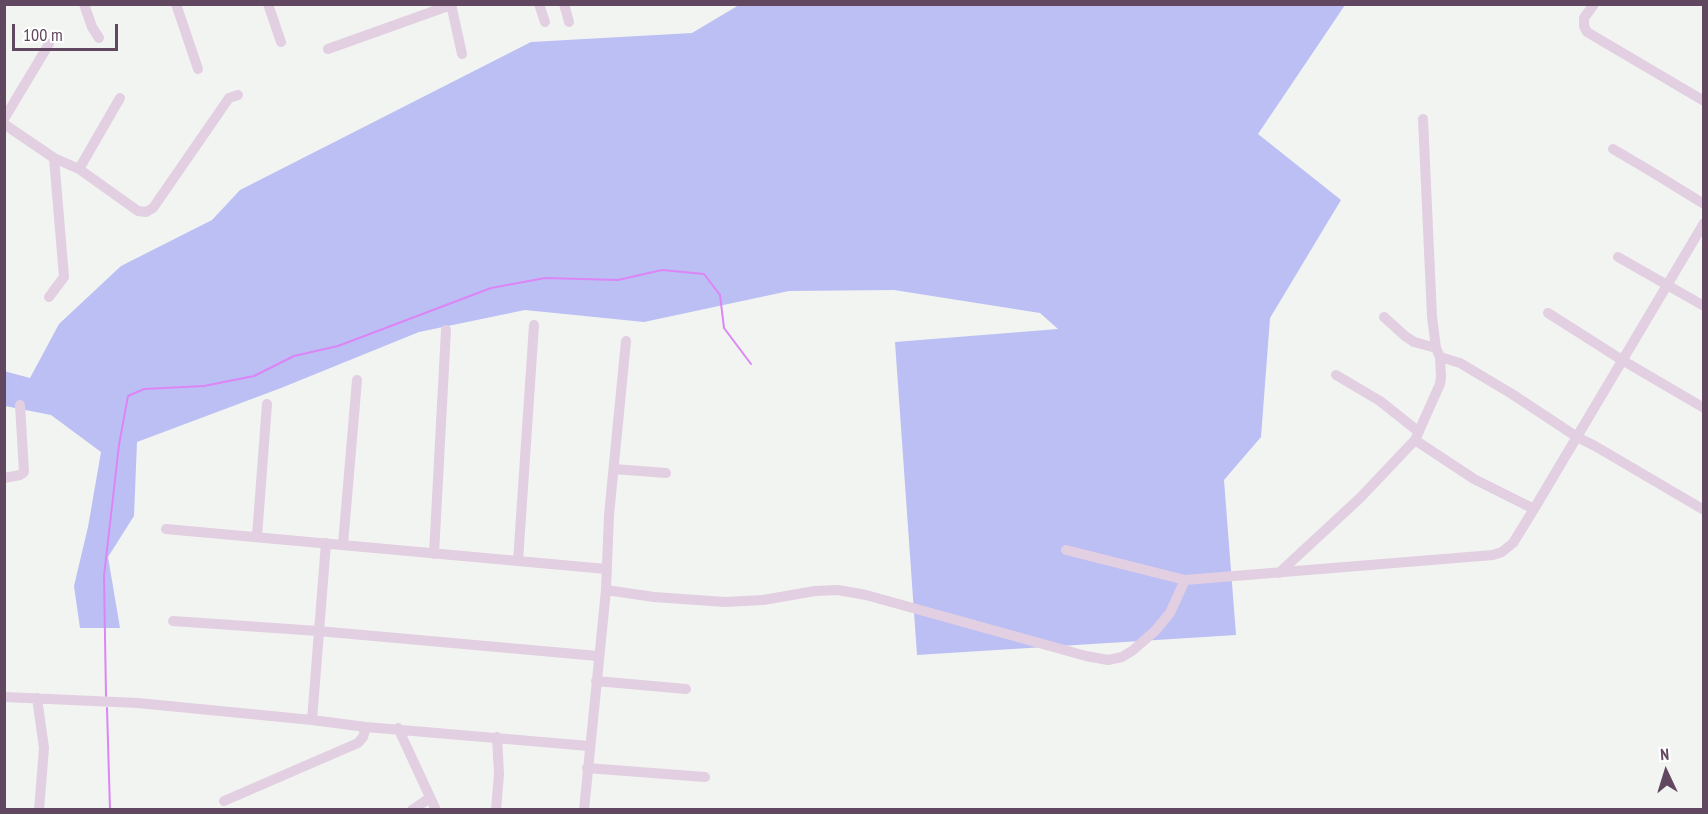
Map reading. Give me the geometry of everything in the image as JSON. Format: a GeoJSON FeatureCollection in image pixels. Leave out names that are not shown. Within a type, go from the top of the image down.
{"type":"FeatureCollection","features":[{"type":"Feature","properties":{"kind":"street"},"geometry":{"type":"LineString","coordinates":[[84,4],[92,27],[99,38]]}},
{"type":"Feature","properties":{"kind":"street"},"geometry":{"type":"LineString","coordinates":[[176,4],[198,69]]}},
{"type":"Feature","properties":{"kind":"street"},"geometry":{"type":"LineString","coordinates":[[268,4],[280,42]]}},
{"type":"Feature","properties":{"kind":"street"},"geometry":{"type":"LineString","coordinates":[[539,4],[545,22]]}},
{"type":"Feature","properties":{"kind":"street"},"geometry":{"type":"LineString","coordinates":[[564,4],[569,22]]}},
{"type":"Feature","properties":{"kind":"street"},"geometry":{"type":"LineString","coordinates":[[1594,4],[1584,18],[1587,32],[1704,101]]}},
{"type":"Feature","properties":{"kind":"street"},"geometry":{"type":"LineString","coordinates":[[328,49],[451,5],[462,54]]}},
{"type":"Feature","properties":{"kind":"street"},"geometry":{"type":"LineString","coordinates":[[4,119],[49,44]]}},
{"type":"Feature","properties":{"kind":"street"},"geometry":{"type":"LineString","coordinates":[[4,124],[54,158],[79,169],[138,211],[146,212],[153,208],[228,98],[238,95]]}},
{"type":"Feature","properties":{"kind":"street"},"geometry":{"type":"LineString","coordinates":[[79,169],[120,98]]}},
{"type":"Feature","properties":{"kind":"street"},"geometry":{"type":"LineString","coordinates":[[1279,573],[1360,498],[1417,436],[1440,384],[1430,272],[1423,119]]}},
{"type":"Feature","properties":{"kind":"street"},"geometry":{"type":"LineString","coordinates":[[1613,149],[1704,204]]}},
{"type":"Feature","properties":{"kind":"street"},"geometry":{"type":"LineString","coordinates":[[49,297],[64,277],[54,158]]}},
{"type":"Feature","properties":{"kind":"street"},"geometry":{"type":"LineString","coordinates":[[1066,550],[1185,580],[1493,555],[1502,552],[1513,543],[1534,509],[1704,223]]}},
{"type":"Feature","properties":{"kind":"street"},"geometry":{"type":"LineString","coordinates":[[1618,257],[1704,306]]}},
{"type":"Feature","properties":{"kind":"street"},"geometry":{"type":"LineString","coordinates":[[1548,313],[1704,408]]}},
{"type":"Feature","properties":{"kind":"street"},"geometry":{"type":"LineString","coordinates":[[1384,317],[1414,342],[1460,363],[1577,437],[1704,510]]}},
{"type":"Feature","properties":{"kind":"street"},"geometry":{"type":"LineString","coordinates":[[518,561],[534,325]]}},
{"type":"Feature","properties":{"kind":"street"},"geometry":{"type":"LineString","coordinates":[[434,554],[446,330]]}},
{"type":"Feature","properties":{"kind":"street"},"geometry":{"type":"LineString","coordinates":[[584,810],[606,590],[626,341]]}},
{"type":"Feature","properties":{"kind":"street"},"geometry":{"type":"LineString","coordinates":[[1336,375],[1380,402],[1417,436],[1474,479],[1534,509]]}},
{"type":"Feature","properties":{"kind":"street"},"geometry":{"type":"LineString","coordinates":[[343,544],[357,380]]}},
{"type":"Feature","properties":{"kind":"street"},"geometry":{"type":"LineString","coordinates":[[257,536],[267,404]]}},
{"type":"Feature","properties":{"kind":"street"},"geometry":{"type":"LineString","coordinates":[[4,478],[24,472],[20,405]]}},
{"type":"Feature","properties":{"kind":"street"},"geometry":{"type":"LineString","coordinates":[[614,469],[666,473]]}},
{"type":"Feature","properties":{"kind":"street"},"geometry":{"type":"LineString","coordinates":[[166,529],[606,569]]}},
{"type":"Feature","properties":{"kind":"street"},"geometry":{"type":"LineString","coordinates":[[312,720],[326,543]]}},
{"type":"Feature","properties":{"kind":"street"},"geometry":{"type":"LineString","coordinates":[[606,590],[654,597],[725,602],[763,600],[815,591],[838,590],[866,595],[1086,656],[1108,660],[1122,657],[1132,651],[1155,631],[1170,613],[1185,580]]}},
{"type":"Feature","properties":{"kind":"street"},"geometry":{"type":"LineString","coordinates":[[173,621],[318,630],[598,656]]}},
{"type":"Feature","properties":{"kind":"street"},"geometry":{"type":"LineString","coordinates":[[596,681],[686,689]]}},
{"type":"Feature","properties":{"kind":"street"},"geometry":{"type":"LineString","coordinates":[[4,698],[138,703],[366,727],[589,746]]}},
{"type":"Feature","properties":{"kind":"street"},"geometry":{"type":"LineString","coordinates":[[37,698],[44,748],[39,810]]}},
{"type":"Feature","properties":{"kind":"street"},"geometry":{"type":"LineString","coordinates":[[224,801],[358,742],[363,737],[366,727]]}},
{"type":"Feature","properties":{"kind":"street"},"geometry":{"type":"LineString","coordinates":[[398,728],[436,810]]}},
{"type":"Feature","properties":{"kind":"street"},"geometry":{"type":"LineString","coordinates":[[496,810],[499,774],[497,737]]}},
{"type":"Feature","properties":{"kind":"street"},"geometry":{"type":"LineString","coordinates":[[587,768],[705,777]]}},
{"type":"Feature","properties":{"kind":"street"},"geometry":{"type":"LineString","coordinates":[[412,810],[430,798]]}},
{"type":"Feature","properties":{"kind":"shaded area"},"geometry":{"type":"Polygon","coordinates":[[[739,5],[1345,5],[1258,134],[1341,200],[1270,318],[1261,437],[1224,480],[1236,635],[917,655],[895,342],[1058,329],[1040,313],[894,290],[789,291],[644,322],[525,310],[419,332],[281,388],[137,442],[134,516],[108,557],[120,628],[80,628],[74,586],[88,527],[101,452],[51,415],[5,406],[4,371],[30,378],[59,324],[121,266],[212,220],[240,190],[531,42],[692,33],[739,5]]]}},
{"type":"Feature","properties":{"kind":"waterway"},"geometry":{"type":"LineString","coordinates":[[106,696],[104,576],[119,445],[128,396],[144,389],[204,386],[254,376],[294,356],[338,346],[491,288],[545,278],[618,280],[662,270],[704,274],[720,295],[724,328],[751,364]]}},
{"type":"Feature","properties":{"kind":"waterway"},"geometry":{"type":"LineString","coordinates":[[107,708],[110,810]]}}]}
